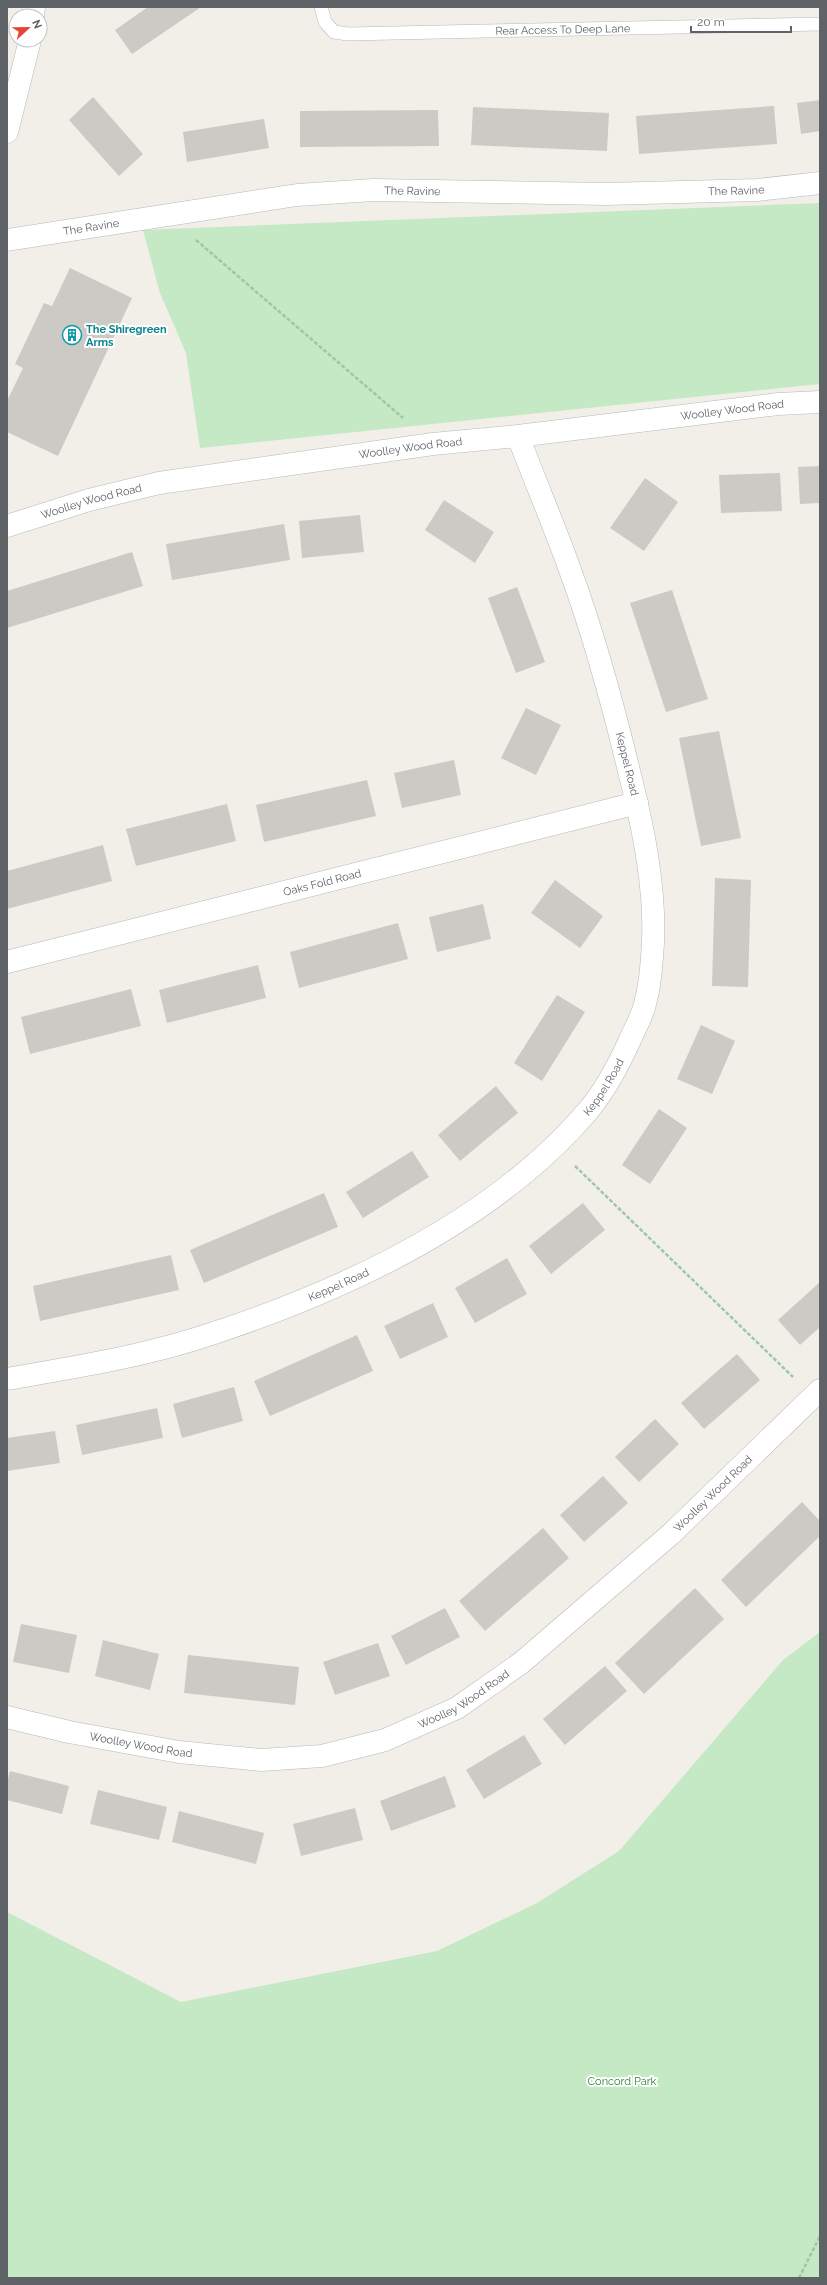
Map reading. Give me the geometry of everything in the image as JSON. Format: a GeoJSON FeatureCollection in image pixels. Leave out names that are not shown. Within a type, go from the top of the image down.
{"type":"FeatureCollection","features":[{"type":"Feature","properties":{"kind":"street"},"geometry":{"type":"LineString","coordinates":[[7,132],[28,48]]}},
{"type":"Feature","properties":{"kind":"street","name":"The Ravine"},"geometry":{"type":"LineString","coordinates":[[7,240],[297,194],[373,190],[606,194],[757,190],[820,183]]}},
{"type":"Feature","properties":{"kind":"street","name":"Woolley Wood Road"},"geometry":{"type":"LineString","coordinates":[[7,526],[89,500],[159,483],[433,444],[518,436],[778,404],[820,402]]}},
{"type":"Feature","properties":{"kind":"street","name":"Keppel Road"},"geometry":{"type":"LineString","coordinates":[[7,1379],[94,1365],[212,1334],[315,1296],[410,1251],[498,1194],[555,1147],[590,1110],[620,1062],[645,1007],[653,954],[652,912],[646,853],[637,803],[610,692],[573,578],[518,436]]}},
{"type":"Feature","properties":{"kind":"street","name":"Oaks Fold Road"},"geometry":{"type":"LineString","coordinates":[[7,962],[637,803]]}},
{"type":"Feature","properties":{"kind":"street","name":"Woolley Wood Road"},"geometry":{"type":"LineString","coordinates":[[7,1717],[69,1732],[179,1752],[261,1760],[322,1756],[385,1740],[457,1708],[521,1663],[671,1534],[816,1394]]}},
{"type":"Feature","properties":{"kind":"lane","name":"Rear Access To Deep Lane"},"geometry":{"type":"LineString","coordinates":[[321,7],[325,22],[334,32],[348,34],[820,24]]}},
{"type":"Feature","properties":{"kind":"path"},"geometry":{"type":"LineString","coordinates":[[167,215],[433,444]]}},
{"type":"Feature","properties":{"kind":"path"},"geometry":{"type":"LineString","coordinates":[[555,1147],[816,1394]]}},
{"type":"Feature","properties":{"kind":"path"},"geometry":{"type":"LineString","coordinates":[[799,2278],[820,2236]]}},
{"type":"Feature","properties":{"kind":"green space"},"geometry":{"type":"Polygon","coordinates":[[[820,203],[820,384],[200,448],[186,353],[160,293],[143,230],[820,203]]]}},
{"type":"Feature","properties":{"kind":"green space","name":"Concord Park"},"geometry":{"type":"Polygon","coordinates":[[[820,1632],[820,2278],[7,2278],[7,1912],[181,2002],[437,1951],[537,1903],[619,1851],[783,1660],[820,1632]]]}},
{"type":"Feature","properties":{"kind":"building"},"geometry":{"type":"Polygon","coordinates":[[[148,7],[201,7],[132,54],[115,30],[148,7]]]}},
{"type":"Feature","properties":{"kind":"building"},"geometry":{"type":"Polygon","coordinates":[[[93,97],[143,154],[119,176],[69,120],[93,97]]]}},
{"type":"Feature","properties":{"kind":"building"},"geometry":{"type":"Polygon","coordinates":[[[820,100],[820,131],[801,134],[797,103],[820,100]]]}},
{"type":"Feature","properties":{"kind":"building"},"geometry":{"type":"Polygon","coordinates":[[[774,106],[777,144],[639,154],[636,116],[774,106]]]}},
{"type":"Feature","properties":{"kind":"building"},"geometry":{"type":"Polygon","coordinates":[[[473,107],[609,113],[607,151],[471,145],[473,107]]]}},
{"type":"Feature","properties":{"kind":"building"},"geometry":{"type":"Polygon","coordinates":[[[438,110],[439,146],[300,147],[300,111],[438,110]]]}},
{"type":"Feature","properties":{"kind":"building"},"geometry":{"type":"Polygon","coordinates":[[[264,119],[269,148],[187,162],[183,132],[264,119]]]}},
{"type":"Feature","properties":{"kind":"building","name":"The Shiregreen Arms"},"geometry":{"type":"Polygon","coordinates":[[[70,268],[132,298],[58,456],[7,432],[7,401],[23,368],[15,364],[44,303],[52,306],[70,268]]]}},
{"type":"Feature","properties":{"kind":"building"},"geometry":{"type":"Polygon","coordinates":[[[820,466],[820,503],[800,504],[798,467],[820,466]]]}},
{"type":"Feature","properties":{"kind":"building"},"geometry":{"type":"Polygon","coordinates":[[[780,473],[782,511],[721,513],[719,475],[780,473]]]}},
{"type":"Feature","properties":{"kind":"building"},"geometry":{"type":"Polygon","coordinates":[[[645,478],[678,502],[644,551],[610,528],[645,478]]]}},
{"type":"Feature","properties":{"kind":"building"},"geometry":{"type":"Polygon","coordinates":[[[444,500],[494,532],[475,563],[425,530],[444,500]]]}},
{"type":"Feature","properties":{"kind":"building"},"geometry":{"type":"Polygon","coordinates":[[[360,515],[364,552],[302,558],[299,521],[360,515]]]}},
{"type":"Feature","properties":{"kind":"building"},"geometry":{"type":"Polygon","coordinates":[[[284,524],[290,560],[172,580],[166,544],[284,524]]]}},
{"type":"Feature","properties":{"kind":"building"},"geometry":{"type":"Polygon","coordinates":[[[132,552],[143,586],[7,628],[7,591],[132,552]]]}},
{"type":"Feature","properties":{"kind":"building"},"geometry":{"type":"Polygon","coordinates":[[[517,587],[545,662],[516,673],[488,598],[517,587]]]}},
{"type":"Feature","properties":{"kind":"building"},"geometry":{"type":"Polygon","coordinates":[[[672,590],[708,699],[666,712],[630,603],[672,590]]]}},
{"type":"Feature","properties":{"kind":"building"},"geometry":{"type":"Polygon","coordinates":[[[526,708],[561,725],[536,775],[501,758],[526,708]]]}},
{"type":"Feature","properties":{"kind":"building"},"geometry":{"type":"Polygon","coordinates":[[[719,731],[741,838],[701,846],[679,738],[719,731]]]}},
{"type":"Feature","properties":{"kind":"building"},"geometry":{"type":"Polygon","coordinates":[[[454,760],[461,795],[402,808],[394,773],[454,760]]]}},
{"type":"Feature","properties":{"kind":"building"},"geometry":{"type":"Polygon","coordinates":[[[367,780],[376,816],[264,842],[256,805],[367,780]]]}},
{"type":"Feature","properties":{"kind":"building"},"geometry":{"type":"Polygon","coordinates":[[[227,804],[236,841],[136,866],[126,829],[227,804]]]}},
{"type":"Feature","properties":{"kind":"building"},"geometry":{"type":"Polygon","coordinates":[[[103,845],[112,881],[7,909],[7,871],[103,845]]]}},
{"type":"Feature","properties":{"kind":"building"},"geometry":{"type":"Polygon","coordinates":[[[715,878],[751,880],[748,987],[712,986],[715,878]]]}},
{"type":"Feature","properties":{"kind":"building"},"geometry":{"type":"Polygon","coordinates":[[[555,880],[603,916],[580,948],[531,913],[555,880]]]}},
{"type":"Feature","properties":{"kind":"building"},"geometry":{"type":"Polygon","coordinates":[[[483,904],[491,939],[437,952],[429,917],[483,904]]]}},
{"type":"Feature","properties":{"kind":"building"},"geometry":{"type":"Polygon","coordinates":[[[398,923],[408,959],[299,988],[290,952],[398,923]]]}},
{"type":"Feature","properties":{"kind":"building"},"geometry":{"type":"Polygon","coordinates":[[[258,965],[266,998],[167,1023],[159,990],[258,965]]]}},
{"type":"Feature","properties":{"kind":"building"},"geometry":{"type":"Polygon","coordinates":[[[131,989],[141,1026],[30,1054],[21,1017],[131,989]]]}},
{"type":"Feature","properties":{"kind":"building"},"geometry":{"type":"Polygon","coordinates":[[[557,995],[585,1012],[542,1081],[514,1063],[557,995]]]}},
{"type":"Feature","properties":{"kind":"building"},"geometry":{"type":"Polygon","coordinates":[[[701,1025],[735,1041],[712,1094],[677,1079],[701,1025]]]}},
{"type":"Feature","properties":{"kind":"building"},"geometry":{"type":"Polygon","coordinates":[[[496,1086],[518,1113],[460,1161],[438,1135],[496,1086]]]}},
{"type":"Feature","properties":{"kind":"building"},"geometry":{"type":"Polygon","coordinates":[[[659,1109],[687,1128],[650,1184],[622,1165],[659,1109]]]}},
{"type":"Feature","properties":{"kind":"building"},"geometry":{"type":"Polygon","coordinates":[[[412,1151],[429,1177],[363,1218],[346,1192],[412,1151]]]}},
{"type":"Feature","properties":{"kind":"building"},"geometry":{"type":"Polygon","coordinates":[[[324,1193],[338,1227],[204,1283],[190,1250],[324,1193]]]}},
{"type":"Feature","properties":{"kind":"building"},"geometry":{"type":"Polygon","coordinates":[[[583,1203],[605,1230],[551,1274],[529,1246],[583,1203]]]}},
{"type":"Feature","properties":{"kind":"building"},"geometry":{"type":"Polygon","coordinates":[[[171,1255],[179,1290],[40,1321],[33,1286],[171,1255]]]}},
{"type":"Feature","properties":{"kind":"building"},"geometry":{"type":"Polygon","coordinates":[[[507,1258],[527,1294],[475,1323],[455,1288],[507,1258]]]}},
{"type":"Feature","properties":{"kind":"building"},"geometry":{"type":"Polygon","coordinates":[[[820,1282],[820,1327],[800,1345],[778,1320],[820,1282]]]}},
{"type":"Feature","properties":{"kind":"building"},"geometry":{"type":"Polygon","coordinates":[[[433,1303],[448,1337],[400,1359],[384,1326],[433,1303]]]}},
{"type":"Feature","properties":{"kind":"building"},"geometry":{"type":"Polygon","coordinates":[[[357,1335],[373,1371],[270,1416],[254,1381],[357,1335]]]}},
{"type":"Feature","properties":{"kind":"building"},"geometry":{"type":"Polygon","coordinates":[[[737,1354],[760,1380],[704,1429],[681,1403],[737,1354]]]}},
{"type":"Feature","properties":{"kind":"building"},"geometry":{"type":"Polygon","coordinates":[[[234,1387],[243,1421],[182,1438],[173,1404],[234,1387]]]}},
{"type":"Feature","properties":{"kind":"building"},"geometry":{"type":"Polygon","coordinates":[[[157,1408],[163,1438],[82,1455],[76,1425],[157,1408]]]}},
{"type":"Feature","properties":{"kind":"building"},"geometry":{"type":"Polygon","coordinates":[[[655,1419],[679,1444],[639,1482],[615,1457],[655,1419]]]}},
{"type":"Feature","properties":{"kind":"building"},"geometry":{"type":"Polygon","coordinates":[[[55,1431],[60,1463],[7,1471],[7,1438],[55,1431]]]}},
{"type":"Feature","properties":{"kind":"building"},"geometry":{"type":"Polygon","coordinates":[[[603,1476],[628,1503],[584,1542],[560,1515],[603,1476]]]}},
{"type":"Feature","properties":{"kind":"building"},"geometry":{"type":"Polygon","coordinates":[[[802,1502],[820,1521],[820,1536],[746,1607],[721,1580],[802,1502]]]}},
{"type":"Feature","properties":{"kind":"building"},"geometry":{"type":"Polygon","coordinates":[[[543,1528],[569,1558],[485,1631],[459,1601],[543,1528]]]}},
{"type":"Feature","properties":{"kind":"building"},"geometry":{"type":"Polygon","coordinates":[[[695,1588],[724,1619],[644,1694],[615,1663],[695,1588]]]}},
{"type":"Feature","properties":{"kind":"building"},"geometry":{"type":"Polygon","coordinates":[[[445,1608],[460,1637],[406,1665],[391,1636],[445,1608]]]}},
{"type":"Feature","properties":{"kind":"building"},"geometry":{"type":"Polygon","coordinates":[[[21,1624],[77,1635],[69,1673],[13,1662],[21,1624]]]}},
{"type":"Feature","properties":{"kind":"building"},"geometry":{"type":"Polygon","coordinates":[[[103,1640],[159,1654],[150,1690],[95,1676],[103,1640]]]}},
{"type":"Feature","properties":{"kind":"building"},"geometry":{"type":"Polygon","coordinates":[[[378,1643],[390,1676],[335,1695],[323,1662],[378,1643]]]}},
{"type":"Feature","properties":{"kind":"building"},"geometry":{"type":"Polygon","coordinates":[[[188,1655],[299,1667],[295,1705],[184,1693],[188,1655]]]}},
{"type":"Feature","properties":{"kind":"building"},"geometry":{"type":"Polygon","coordinates":[[[605,1666],[627,1691],[565,1745],[543,1719],[605,1666]]]}},
{"type":"Feature","properties":{"kind":"building"},"geometry":{"type":"Polygon","coordinates":[[[524,1735],[542,1764],[484,1799],[466,1770],[524,1735]]]}},
{"type":"Feature","properties":{"kind":"building"},"geometry":{"type":"Polygon","coordinates":[[[10,1771],[69,1786],[62,1814],[7,1800],[7,1783],[10,1771]]]}},
{"type":"Feature","properties":{"kind":"building"},"geometry":{"type":"Polygon","coordinates":[[[445,1776],[456,1807],[391,1831],[380,1801],[445,1776]]]}},
{"type":"Feature","properties":{"kind":"building"},"geometry":{"type":"Polygon","coordinates":[[[98,1790],[167,1807],[159,1840],[90,1824],[98,1790]]]}},
{"type":"Feature","properties":{"kind":"building"},"geometry":{"type":"Polygon","coordinates":[[[355,1808],[363,1840],[301,1856],[293,1824],[355,1808]]]}},
{"type":"Feature","properties":{"kind":"building"},"geometry":{"type":"Polygon","coordinates":[[[179,1811],[264,1833],[256,1864],[172,1842],[179,1811]]]}},
{"type":"Feature","properties":{"kind":"place","name":"The Shiregreen Arms"},"geometry":{"type":"Point","coordinates":[72,335]}}]}
